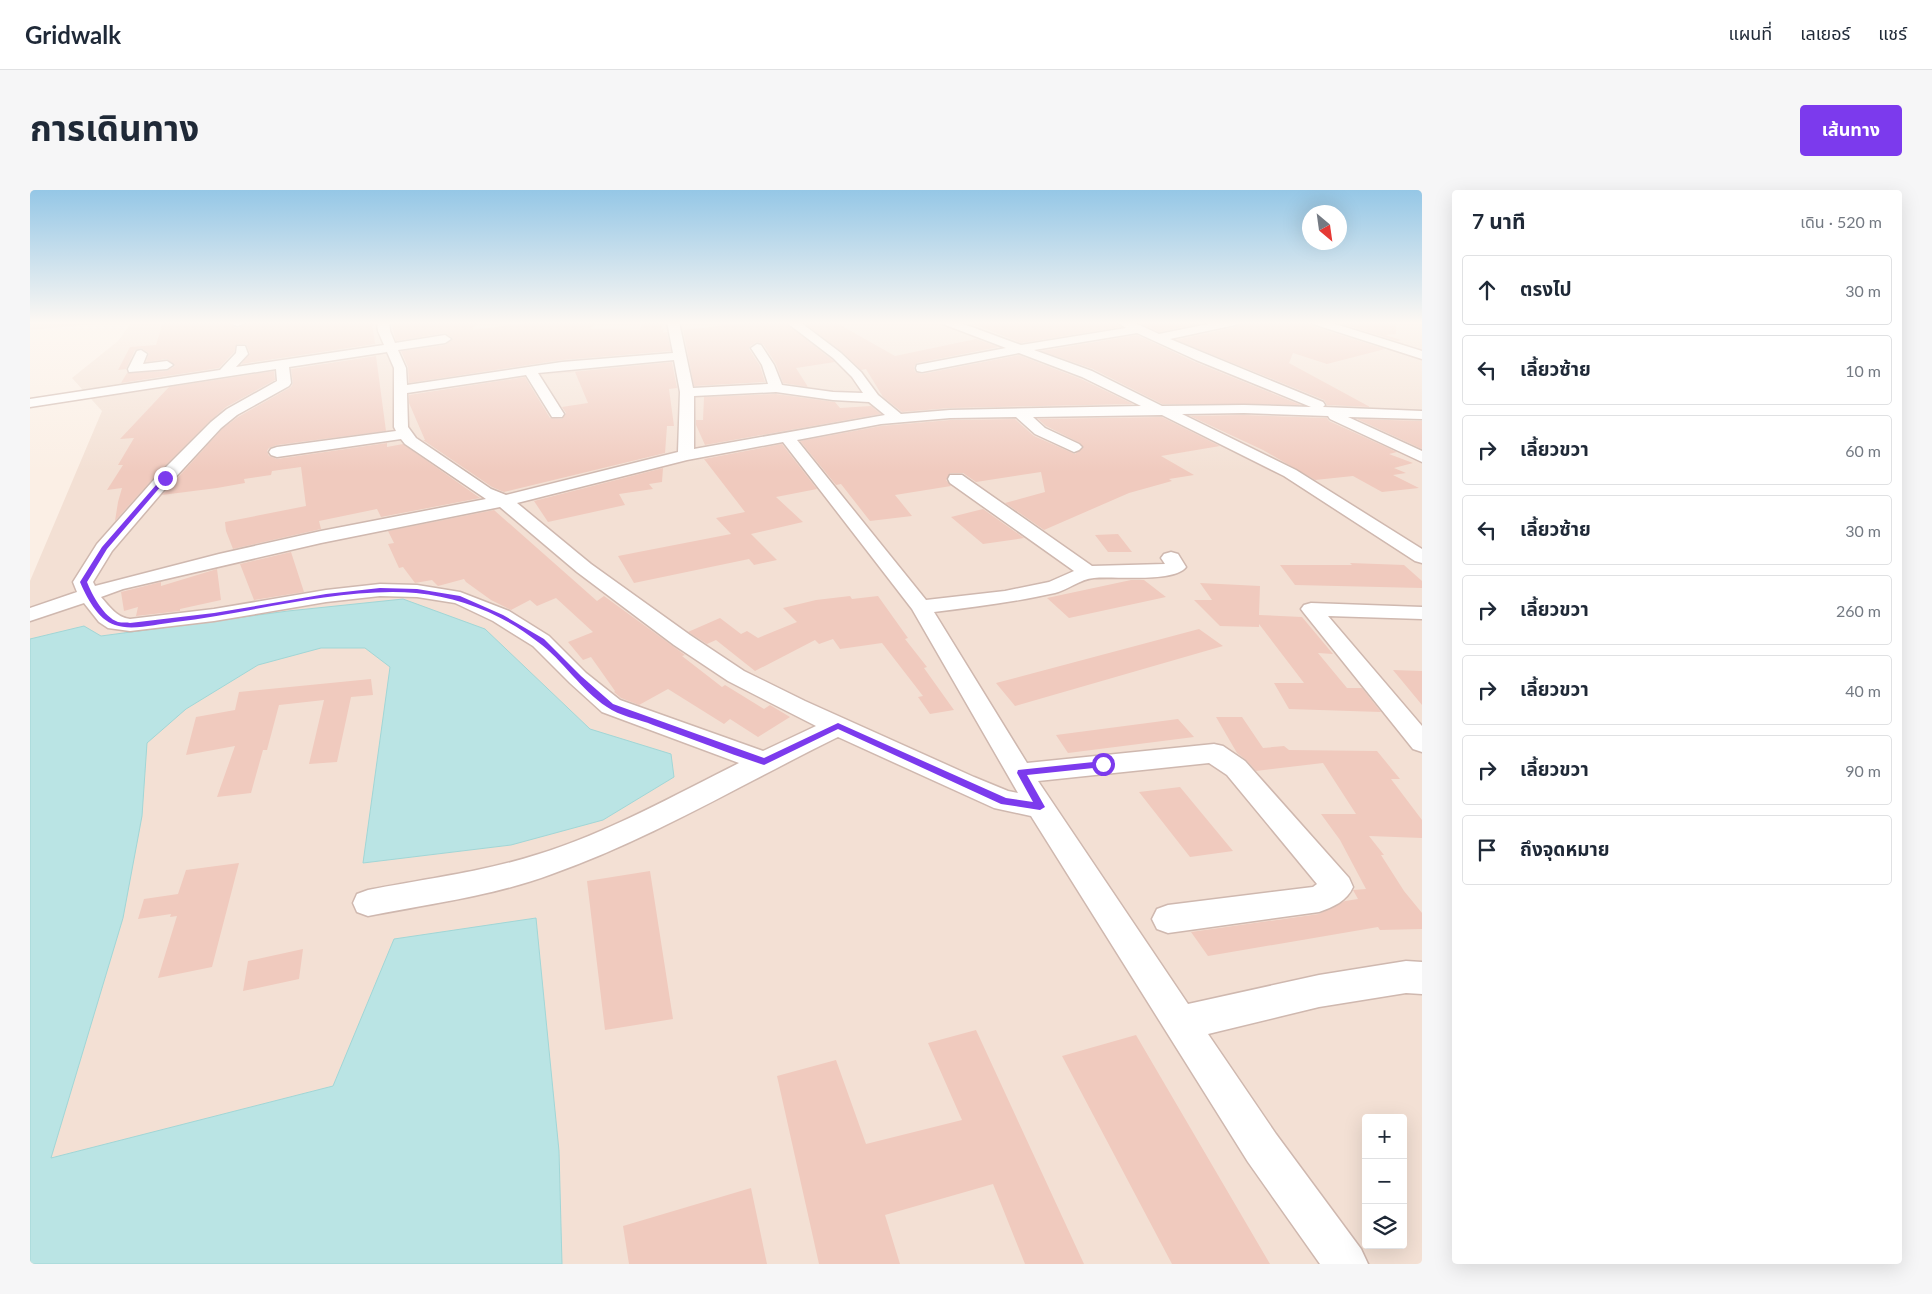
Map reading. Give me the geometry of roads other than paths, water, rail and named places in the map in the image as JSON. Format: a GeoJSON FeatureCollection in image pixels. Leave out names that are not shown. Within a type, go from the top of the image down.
{"type":"FeatureCollection","features":[{"type":"Feature","properties":{"kind":"street"},"geometry":{"type":"LineString","coordinates":[[192,377],[193,372]]}},
{"type":"Feature","properties":{"kind":"street"},"geometry":{"type":"LineString","coordinates":[[30,403],[224,372]]}},
{"type":"Feature","properties":{"kind":"street"},"geometry":{"type":"LineString","coordinates":[[283,372],[284,383],[232,412],[216,425],[165,478],[104,548],[83,582],[88,595],[107,617],[116,624],[130,625],[214,615],[326,596],[380,590],[417,591],[460,598],[501,616],[541,640],[578,678],[611,706],[764,762]]}},
{"type":"Feature","properties":{"kind":"street"},"geometry":{"type":"LineString","coordinates":[[400,372],[401,427],[410,441],[485,493],[504,501],[558,548],[682,640],[736,676],[838,726],[1004,802],[1040,807]]}},
{"type":"Feature","properties":{"kind":"street"},"geometry":{"type":"LineString","coordinates":[[402,390],[522,372]]}},
{"type":"Feature","properties":{"kind":"street"},"geometry":{"type":"LineString","coordinates":[[531,372],[557,414]]}},
{"type":"Feature","properties":{"kind":"street"},"geometry":{"type":"LineString","coordinates":[[683,372],[687,392],[686,455]]}},
{"type":"Feature","properties":{"kind":"street"},"geometry":{"type":"LineString","coordinates":[[770,372],[776,388]]}},
{"type":"Feature","properties":{"kind":"street"},"geometry":{"type":"LineString","coordinates":[[855,372],[862,379],[873,398],[898,418]]}},
{"type":"Feature","properties":{"kind":"street"},"geometry":{"type":"LineString","coordinates":[[1081,372],[1290,473],[1422,557]]}},
{"type":"Feature","properties":{"kind":"street"},"geometry":{"type":"LineString","coordinates":[[1236,372],[1330,412],[1422,456]]}},
{"type":"Feature","properties":{"kind":"street"},"geometry":{"type":"LineString","coordinates":[[687,392],[776,388],[834,396],[873,398]]}},
{"type":"Feature","properties":{"kind":"street"},"geometry":{"type":"LineString","coordinates":[[30,615],[116,585],[321,536],[504,501],[686,455],[786,436],[898,418],[950,414],[1244,409],[1422,415]]}},
{"type":"Feature","properties":{"kind":"street"},"geometry":{"type":"LineString","coordinates":[[1020,413],[1040,431],[1074,447]]}},
{"type":"Feature","properties":{"kind":"street"},"geometry":{"type":"LineString","coordinates":[[276,452],[406,434]]}},
{"type":"Feature","properties":{"kind":"street"},"geometry":{"type":"LineString","coordinates":[[786,436],[921,607],[954,666],[1040,807],[1262,1148],[1346,1264]]}},
{"type":"Feature","properties":{"kind":"street"},"geometry":{"type":"LineString","coordinates":[[956,479],[1088,572]]}},
{"type":"Feature","properties":{"kind":"street"},"geometry":{"type":"LineString","coordinates":[[921,607],[1006,597],[1055,587],[1088,572],[1168,570],[1176,566],[1171,558]]}},
{"type":"Feature","properties":{"kind":"street"},"geometry":{"type":"LineString","coordinates":[[1422,613],[1311,609],[1422,743]]}},
{"type":"Feature","properties":{"kind":"street"},"geometry":{"type":"LineString","coordinates":[[368,903],[504,877],[566,857],[692,798],[838,726]]}},
{"type":"Feature","properties":{"kind":"street"},"geometry":{"type":"LineString","coordinates":[[1021,773],[1214,753],[1236,768],[1338,887],[1319,899],[1168,919]]}},
{"type":"Feature","properties":{"kind":"street"},"geometry":{"type":"LineString","coordinates":[[1181,1023],[1319,991],[1406,977],[1422,978]]}},
{"type":"Feature","properties":{"kind":"water"},"geometry":{"type":"Polygon","coordinates":[[[403,599],[485,629],[590,729],[671,754],[674,777],[603,820],[511,845],[363,863],[390,667],[365,648],[321,648],[258,665],[186,709],[147,743],[142,816],[123,918],[51,1158],[333,1086],[394,939],[536,918],[559,1151],[562,1264],[30,1264],[30,639],[84,626],[101,636],[288,611],[403,599]]]}}]}
